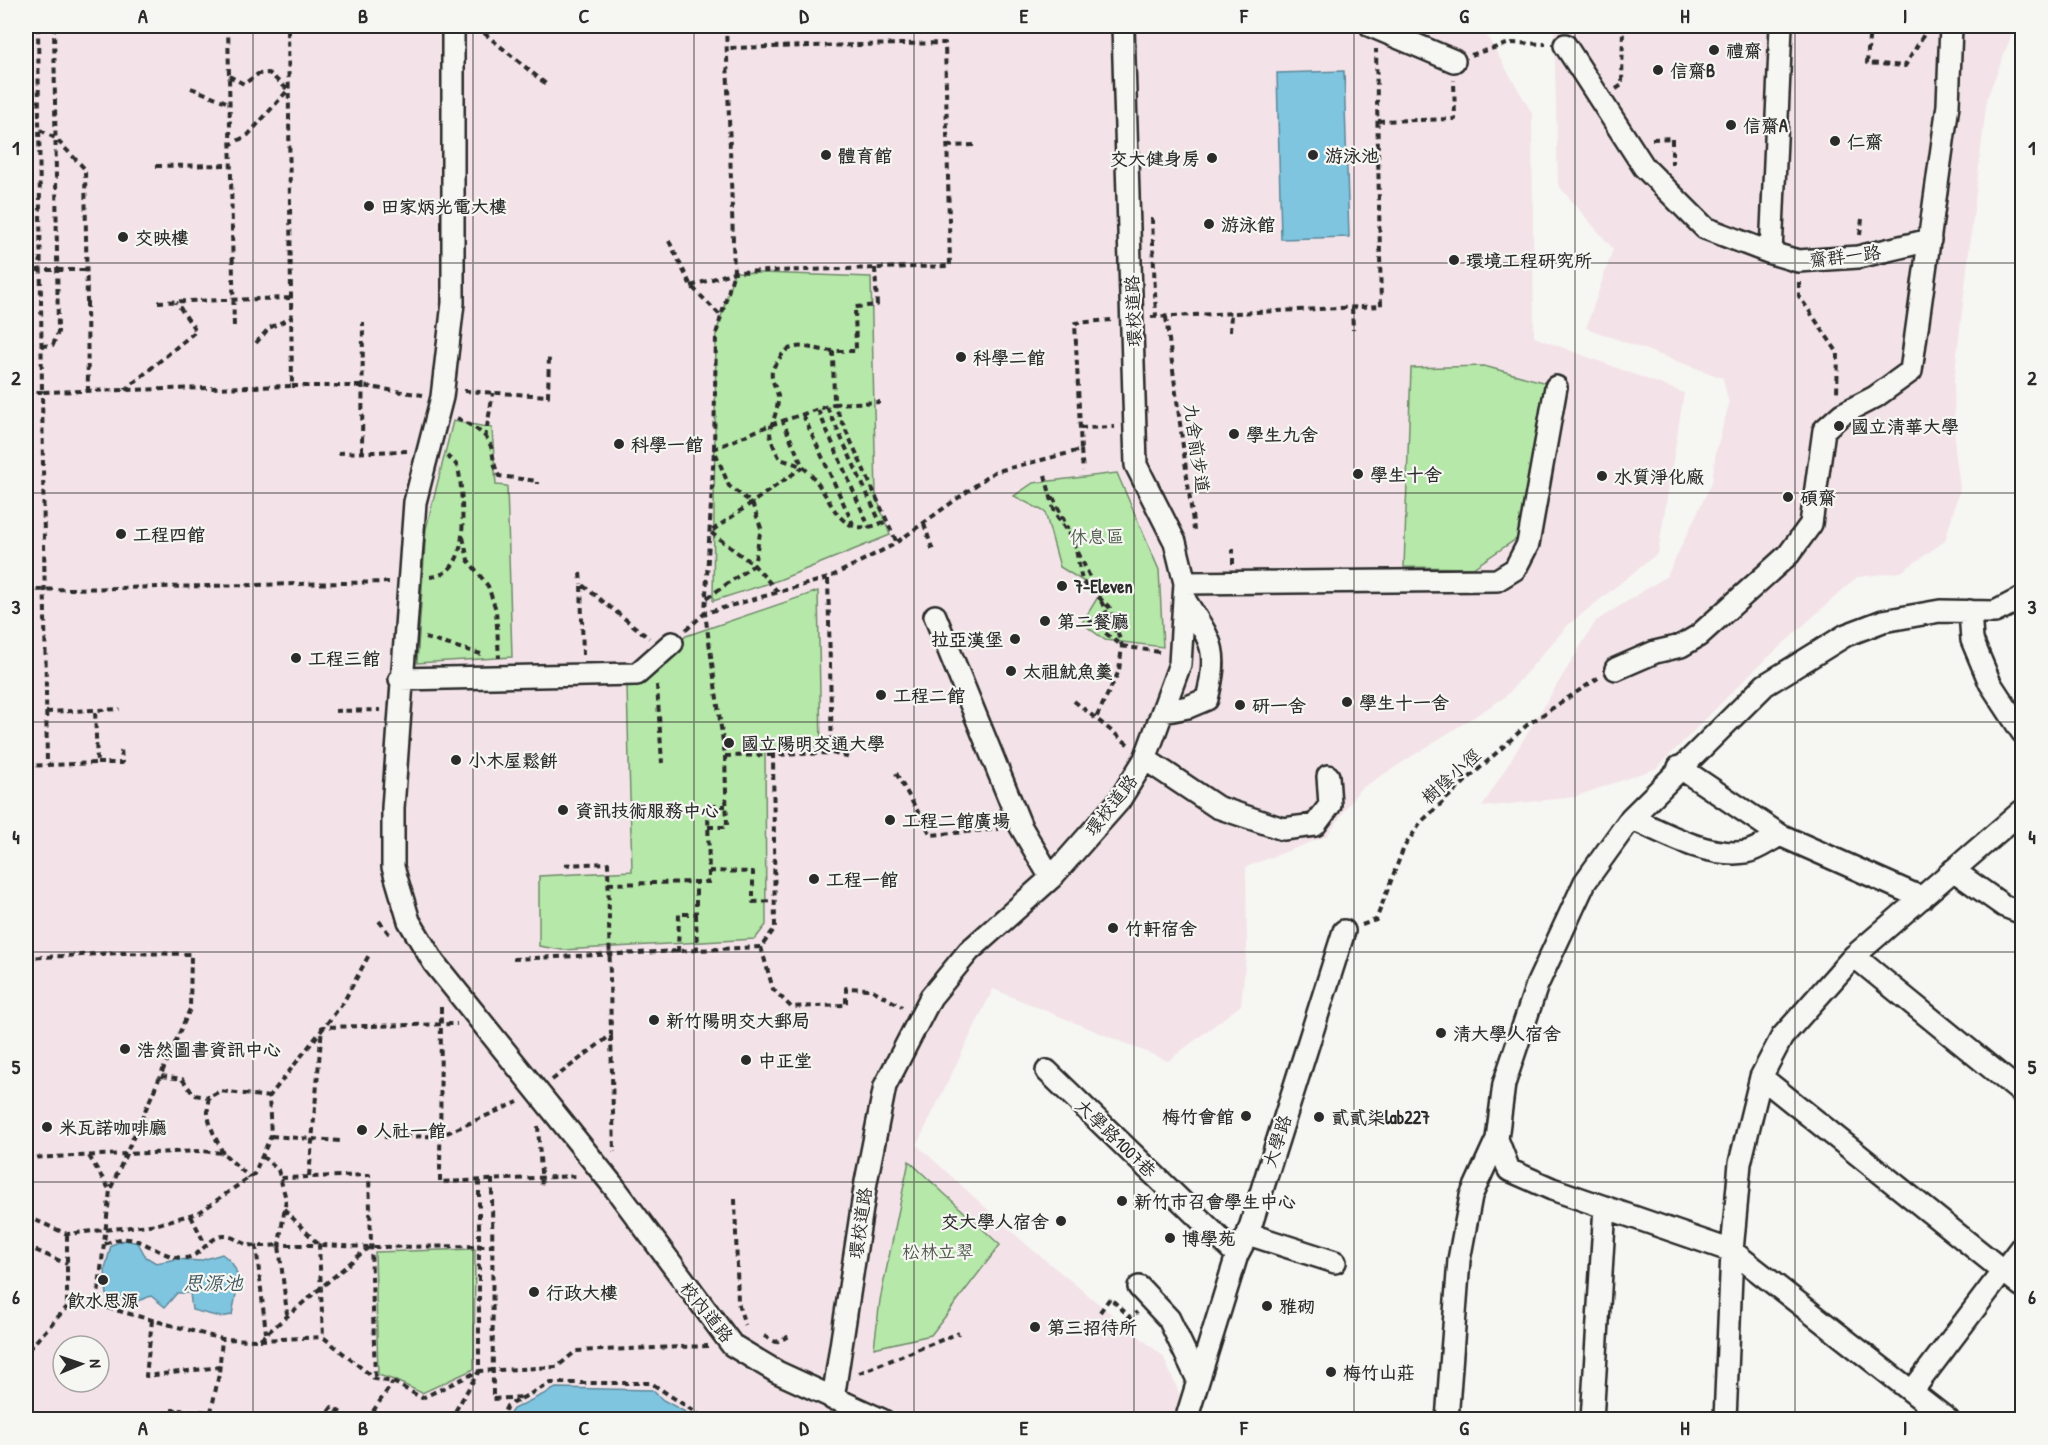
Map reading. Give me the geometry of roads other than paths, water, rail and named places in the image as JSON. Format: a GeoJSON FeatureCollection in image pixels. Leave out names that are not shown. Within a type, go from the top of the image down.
{"type":"FeatureCollection","features":[{"type":"Feature","properties":{"kind":"street","name":"校內道路"},"geometry":{"type":"LineString","coordinates":[[453,26],[453,303],[450,401],[415,502],[417,579],[400,679],[392,822],[393,867],[409,921],[434,963],[530,1095],[615,1188],[732,1345],[777,1372],[833,1399]]}},
{"type":"Feature","properties":{"kind":"street","name":"環校道路"},"geometry":{"type":"LineString","coordinates":[[833,1399],[866,1182],[885,1086],[931,997],[969,951],[1051,878],[1119,801],[1145,759],[1180,664],[1184,591],[1175,542],[1136,465],[1124,26]]}},
{"type":"Feature","properties":{"kind":"street"},"geometry":{"type":"LineString","coordinates":[[1771,253],[1780,26]]}},
{"type":"Feature","properties":{"kind":"street"},"geometry":{"type":"LineString","coordinates":[[1616,669],[1655,652],[1681,646],[1698,636],[1789,555],[1810,524],[1824,430],[1837,419],[1875,397],[1911,371],[1948,105],[1951,26]]}},
{"type":"Feature","properties":{"kind":"street"},"geometry":{"type":"LineString","coordinates":[[1373,27],[1454,61]]}},
{"type":"Feature","properties":{"kind":"street","name":"齋群一路"},"geometry":{"type":"LineString","coordinates":[[1565,45],[1644,167],[1705,228],[1798,261],[1857,257],[1930,240]]}},
{"type":"Feature","properties":{"kind":"street"},"geometry":{"type":"LineString","coordinates":[[1162,712],[1188,707],[1207,699],[1214,669],[1211,642],[1184,591],[1497,580],[1515,569],[1528,544],[1556,387]]}},
{"type":"Feature","properties":{"kind":"street"},"geometry":{"type":"LineString","coordinates":[[1447,1419],[1459,1260],[1471,1196],[1497,1139],[1504,1084],[1537,985],[1585,882],[1631,818],[1679,767],[1765,686],[1846,634],[1883,621],[1940,611],[1995,612],[2022,598]]}},
{"type":"Feature","properties":{"kind":"street"},"geometry":{"type":"LineString","coordinates":[[1970,611],[1972,640],[1990,683],[2022,732]]}},
{"type":"Feature","properties":{"kind":"street"},"geometry":{"type":"LineString","coordinates":[[935,616],[1021,827],[1051,878]]}},
{"type":"Feature","properties":{"kind":"street"},"geometry":{"type":"LineString","coordinates":[[400,679],[637,674],[664,650]]}},
{"type":"Feature","properties":{"kind":"street"},"geometry":{"type":"LineString","coordinates":[[1145,759],[1217,807],[1283,829],[1315,825],[1330,805],[1328,776]]}},
{"type":"Feature","properties":{"kind":"street"},"geometry":{"type":"LineString","coordinates":[[1679,767],[1780,835],[1922,897]]}},
{"type":"Feature","properties":{"kind":"street"},"geometry":{"type":"LineString","coordinates":[[1725,1419],[1732,1251],[1740,1163],[1761,1077],[1782,1037],[1854,956],[2022,811]]}},
{"type":"Feature","properties":{"kind":"street"},"geometry":{"type":"LineString","coordinates":[[1631,818],[1667,834],[1725,852],[1748,852],[1780,835]]}},
{"type":"Feature","properties":{"kind":"street"},"geometry":{"type":"LineString","coordinates":[[1953,870],[2004,906],[2022,914]]}},
{"type":"Feature","properties":{"kind":"street","name":"大學路"},"geometry":{"type":"LineString","coordinates":[[1186,1419],[1237,1255],[1248,1234],[1344,931]]}},
{"type":"Feature","properties":{"kind":"street"},"geometry":{"type":"LineString","coordinates":[[1854,956],[2022,1093]]}},
{"type":"Feature","properties":{"kind":"street","name":"大學路1007巷"},"geometry":{"type":"LineString","coordinates":[[1047,1071],[1237,1255]]}},
{"type":"Feature","properties":{"kind":"street"},"geometry":{"type":"LineString","coordinates":[[1761,1077],[2005,1269],[2022,1286]]}},
{"type":"Feature","properties":{"kind":"street"},"geometry":{"type":"LineString","coordinates":[[1497,1139],[1509,1170],[1552,1190],[1732,1251],[1948,1419]]}},
{"type":"Feature","properties":{"kind":"street"},"geometry":{"type":"LineString","coordinates":[[1592,1419],[1605,1208]]}},
{"type":"Feature","properties":{"kind":"street"},"geometry":{"type":"LineString","coordinates":[[1248,1234],[1335,1262]]}},
{"type":"Feature","properties":{"kind":"street"},"geometry":{"type":"LineString","coordinates":[[1913,1390],[2022,1246]]}},
{"type":"Feature","properties":{"kind":"street"},"geometry":{"type":"LineString","coordinates":[[1144,1292],[1169,1319],[1198,1380]]}},
{"type":"Feature","properties":{"kind":"street"},"geometry":{"type":"LineString","coordinates":[[833,1399],[882,1419]]}},
{"type":"Feature","properties":{"kind":"water","name":"游泳池"},"geometry":{"type":"Polygon","coordinates":[[[1344,71],[1349,237],[1281,239],[1277,73],[1344,71]]]}},
{"type":"Feature","properties":{"kind":"water","name":"思源池"},"geometry":{"type":"Polygon","coordinates":[[[125,1240],[138,1243],[146,1257],[156,1263],[177,1259],[199,1261],[222,1254],[229,1260],[237,1274],[238,1281],[232,1315],[220,1317],[192,1310],[190,1293],[177,1293],[165,1307],[151,1296],[135,1302],[107,1297],[105,1269],[111,1245],[125,1240]]]}},
{"type":"Feature","properties":{"kind":"water"},"geometry":{"type":"Polygon","coordinates":[[[556,1388],[652,1390],[663,1400],[698,1419],[506,1419],[513,1409],[556,1388]]]}},
{"type":"Feature","properties":{"kind":"place","name":"禮齋"},"geometry":{"type":"Point","coordinates":[1714,50]}},
{"type":"Feature","properties":{"kind":"place","name":"信齋B"},"geometry":{"type":"Point","coordinates":[1658,70]}},
{"type":"Feature","properties":{"kind":"place","name":"信齋A"},"geometry":{"type":"Point","coordinates":[1731,125]}},
{"type":"Feature","properties":{"kind":"place","name":"仁齋"},"geometry":{"type":"Point","coordinates":[1835,141]}},
{"type":"Feature","properties":{"kind":"place","name":"體育館"},"geometry":{"type":"Point","coordinates":[826,155]}},
{"type":"Feature","properties":{"kind":"place","name":"游泳池"},"geometry":{"type":"Point","coordinates":[1313,155]}},
{"type":"Feature","properties":{"kind":"place","name":"交大健身房"},"geometry":{"type":"Point","coordinates":[1212,158]}},
{"type":"Feature","properties":{"kind":"place","name":"田家炳光電大樓"},"geometry":{"type":"Point","coordinates":[369,206]}},
{"type":"Feature","properties":{"kind":"place","name":"游泳館"},"geometry":{"type":"Point","coordinates":[1209,224]}},
{"type":"Feature","properties":{"kind":"place","name":"交映樓"},"geometry":{"type":"Point","coordinates":[123,237]}},
{"type":"Feature","properties":{"kind":"place","name":"環境工程研究所"},"geometry":{"type":"Point","coordinates":[1454,260]}},
{"type":"Feature","properties":{"kind":"place","name":"科學二館"},"geometry":{"type":"Point","coordinates":[961,357]}},
{"type":"Feature","properties":{"kind":"place","name":"國立清華大學"},"geometry":{"type":"Point","coordinates":[1839,426]}},
{"type":"Feature","properties":{"kind":"place","name":"學生九舍"},"geometry":{"type":"Point","coordinates":[1234,434]}},
{"type":"Feature","properties":{"kind":"place","name":"科學一館"},"geometry":{"type":"Point","coordinates":[619,444]}},
{"type":"Feature","properties":{"kind":"place","name":"學生十舍"},"geometry":{"type":"Point","coordinates":[1358,474]}},
{"type":"Feature","properties":{"kind":"place","name":"水質淨化廠"},"geometry":{"type":"Point","coordinates":[1602,476]}},
{"type":"Feature","properties":{"kind":"place","name":"碩齋"},"geometry":{"type":"Point","coordinates":[1788,497]}},
{"type":"Feature","properties":{"kind":"place","name":"工程四館"},"geometry":{"type":"Point","coordinates":[121,534]}},
{"type":"Feature","properties":{"kind":"place","name":"7-Eleven"},"geometry":{"type":"Point","coordinates":[1062,586]}},
{"type":"Feature","properties":{"kind":"place","name":"第二餐廳"},"geometry":{"type":"Point","coordinates":[1045,621]}},
{"type":"Feature","properties":{"kind":"place","name":"拉亞漢堡"},"geometry":{"type":"Point","coordinates":[1015,639]}},
{"type":"Feature","properties":{"kind":"place","name":"工程三館"},"geometry":{"type":"Point","coordinates":[296,658]}},
{"type":"Feature","properties":{"kind":"place","name":"太祖魷魚羹"},"geometry":{"type":"Point","coordinates":[1011,671]}},
{"type":"Feature","properties":{"kind":"place","name":"工程二館"},"geometry":{"type":"Point","coordinates":[881,695]}},
{"type":"Feature","properties":{"kind":"place","name":"學生十一舍"},"geometry":{"type":"Point","coordinates":[1347,702]}},
{"type":"Feature","properties":{"kind":"place","name":"研一舍"},"geometry":{"type":"Point","coordinates":[1240,705]}},
{"type":"Feature","properties":{"kind":"place","name":"國立陽明交通大學"},"geometry":{"type":"Point","coordinates":[729,743]}},
{"type":"Feature","properties":{"kind":"place","name":"小木屋鬆餅"},"geometry":{"type":"Point","coordinates":[456,760]}},
{"type":"Feature","properties":{"kind":"place","name":"資訊技術服務中心"},"geometry":{"type":"Point","coordinates":[563,810]}},
{"type":"Feature","properties":{"kind":"place","name":"工程二館廣場"},"geometry":{"type":"Point","coordinates":[890,820]}},
{"type":"Feature","properties":{"kind":"place","name":"工程一館"},"geometry":{"type":"Point","coordinates":[814,879]}},
{"type":"Feature","properties":{"kind":"place","name":"竹軒宿舍"},"geometry":{"type":"Point","coordinates":[1113,928]}},
{"type":"Feature","properties":{"kind":"place","name":"新竹陽明交大郵局"},"geometry":{"type":"Point","coordinates":[654,1020]}},
{"type":"Feature","properties":{"kind":"place","name":"清大學人宿舍"},"geometry":{"type":"Point","coordinates":[1441,1033]}},
{"type":"Feature","properties":{"kind":"place","name":"浩然圖書資訊中心"},"geometry":{"type":"Point","coordinates":[125,1049]}},
{"type":"Feature","properties":{"kind":"place","name":"中正堂"},"geometry":{"type":"Point","coordinates":[746,1060]}},
{"type":"Feature","properties":{"kind":"place","name":"梅竹會館"},"geometry":{"type":"Point","coordinates":[1246,1116]}},
{"type":"Feature","properties":{"kind":"place","name":"貳貳柒lab227"},"geometry":{"type":"Point","coordinates":[1319,1117]}},
{"type":"Feature","properties":{"kind":"place","name":"米瓦諾咖啡廳"},"geometry":{"type":"Point","coordinates":[47,1127]}},
{"type":"Feature","properties":{"kind":"place","name":"人社一館"},"geometry":{"type":"Point","coordinates":[362,1130]}},
{"type":"Feature","properties":{"kind":"place","name":"新竹市召會學生中心"},"geometry":{"type":"Point","coordinates":[1122,1201]}},
{"type":"Feature","properties":{"kind":"place","name":"交大學人宿舍"},"geometry":{"type":"Point","coordinates":[1061,1221]}},
{"type":"Feature","properties":{"kind":"place","name":"博學苑"},"geometry":{"type":"Point","coordinates":[1170,1238]}},
{"type":"Feature","properties":{"kind":"place","name":"飲水思源"},"geometry":{"type":"Point","coordinates":[103,1280]}},
{"type":"Feature","properties":{"kind":"place","name":"行政大樓"},"geometry":{"type":"Point","coordinates":[534,1292]}},
{"type":"Feature","properties":{"kind":"place","name":"雅砌"},"geometry":{"type":"Point","coordinates":[1267,1306]}},
{"type":"Feature","properties":{"kind":"place","name":"第三招待所"},"geometry":{"type":"Point","coordinates":[1035,1327]}},
{"type":"Feature","properties":{"kind":"place","name":"梅竹山莊"},"geometry":{"type":"Point","coordinates":[1331,1372]}},
{"type":"Feature","properties":{"kind":"park label","name":"休息區"},"geometry":{"type":"Point","coordinates":[1097,536]}},
{"type":"Feature","properties":{"kind":"park label","name":"松林立翠"},"geometry":{"type":"Point","coordinates":[938,1251]}}]}
